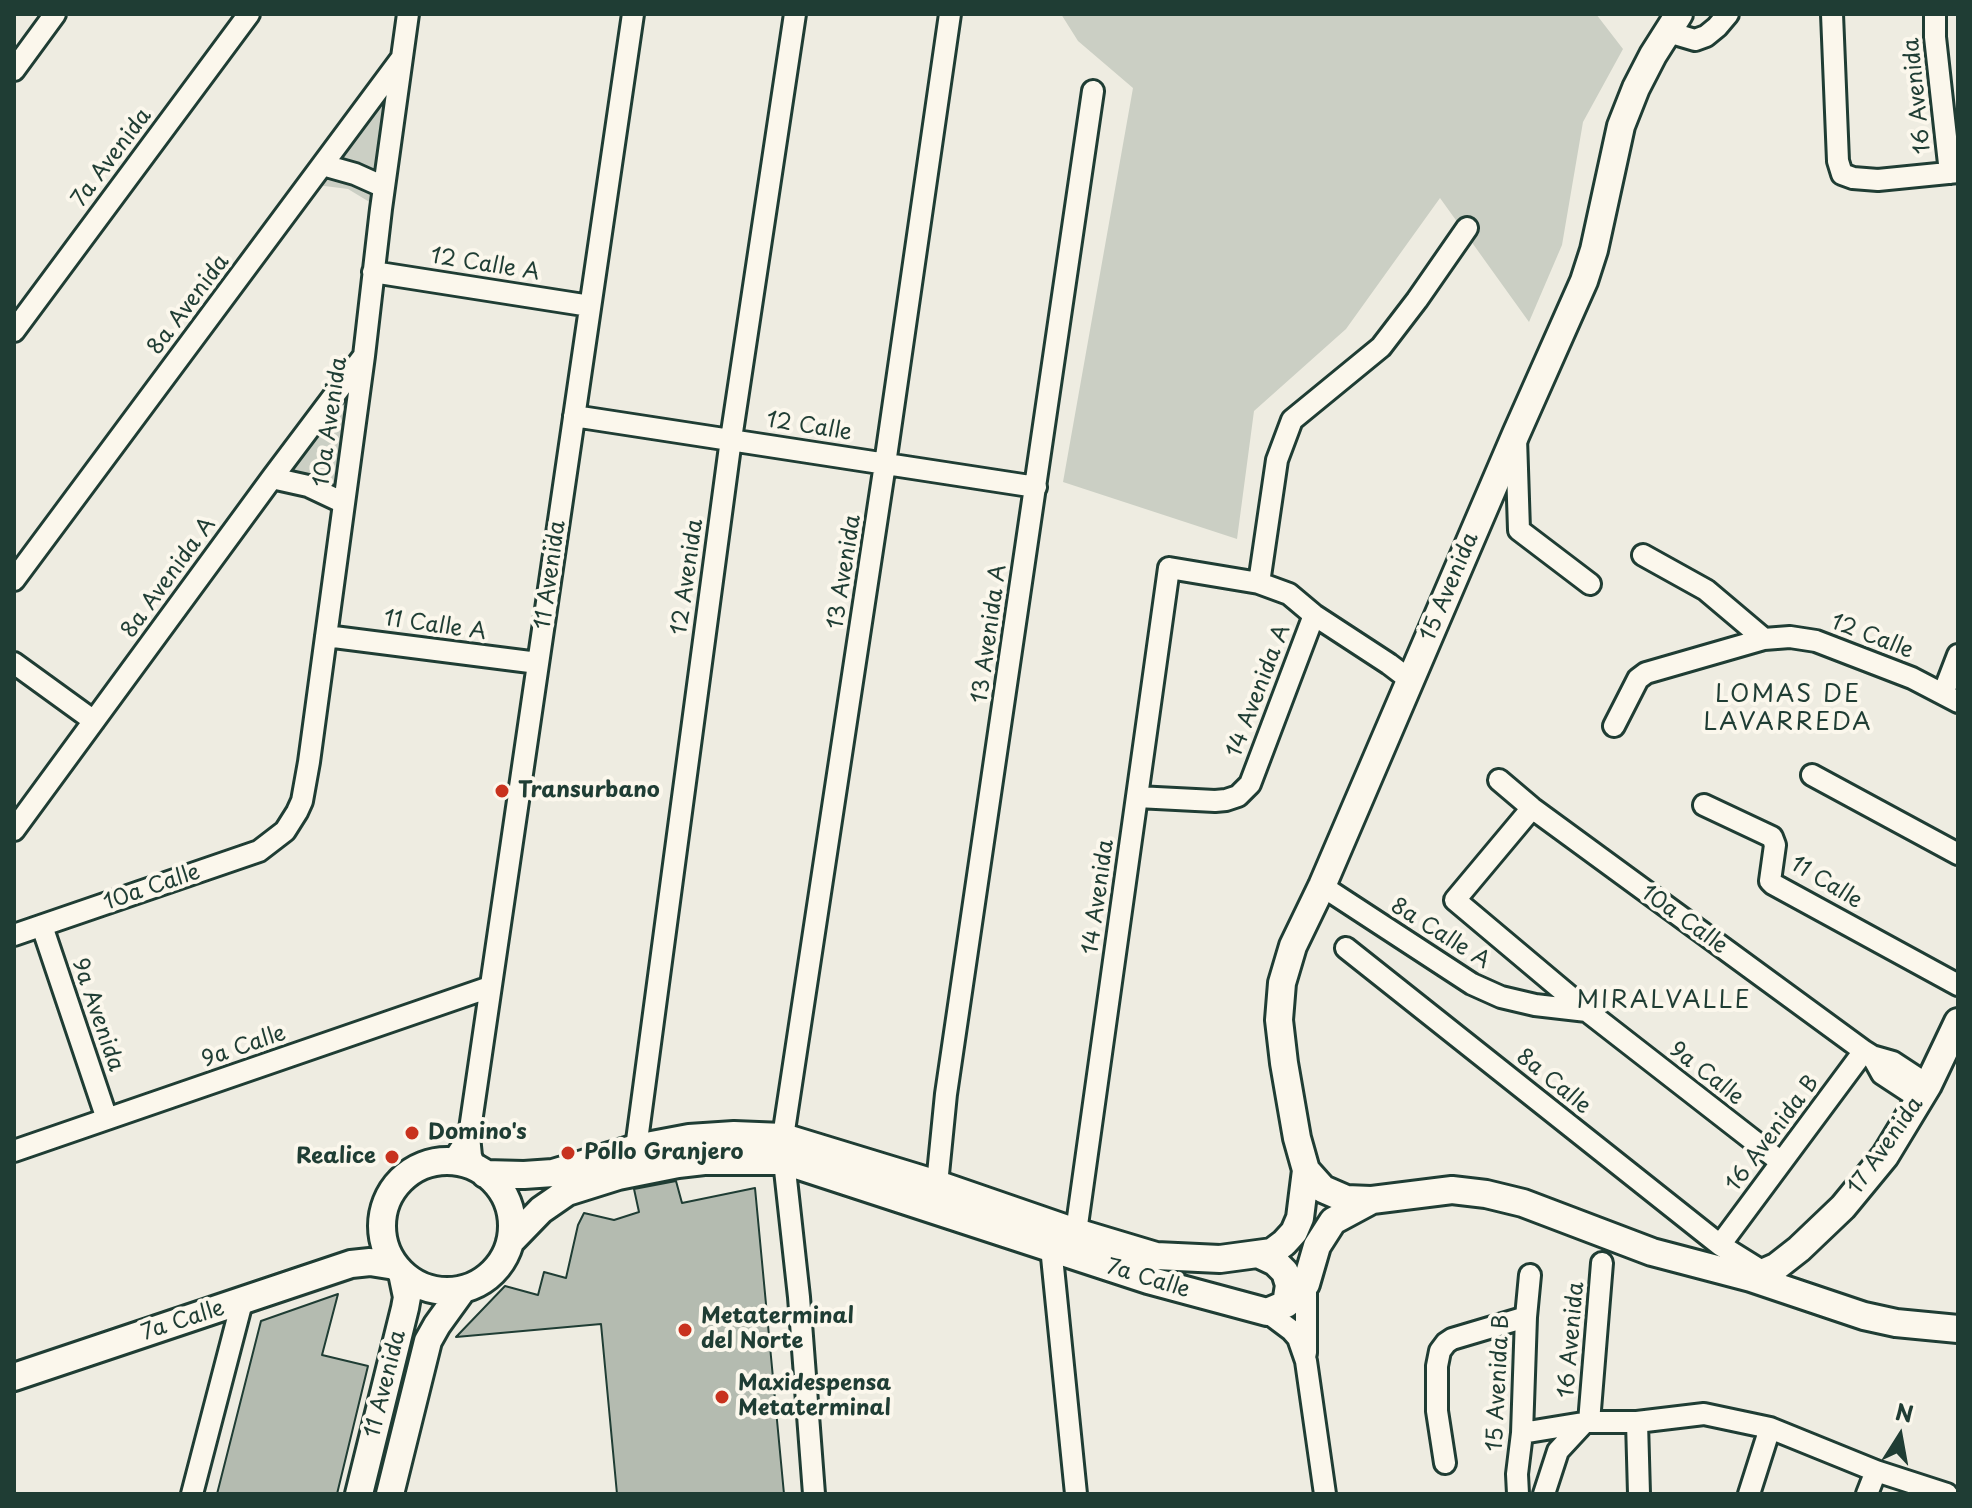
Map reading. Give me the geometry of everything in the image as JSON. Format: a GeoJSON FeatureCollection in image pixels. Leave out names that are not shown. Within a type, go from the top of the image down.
{"type":"FeatureCollection","features":[{"type":"Feature","properties":{"kind":"main road","name":"15 Avenida"},"geometry":{"type":"LineString","coordinates":[[1306,1170],[1294,1123],[1279,1020],[1282,983],[1293,946],[1322,886],[1584,281],[1594,250],[1621,126],[1636,88],[1674,23]]}},
{"type":"Feature","properties":{"kind":"main road","name":"17 Avenida"},"geometry":{"type":"LineString","coordinates":[[1758,1275],[1776,1267],[1799,1249],[1843,1207],[1885,1156],[1924,1092],[1958,1022]]}},
{"type":"Feature","properties":{"kind":"main road","name":"7a Calle"},"geometry":{"type":"LineString","coordinates":[[471,1168],[524,1175],[553,1173],[636,1148],[712,1135],[937,1184],[1156,1256],[1220,1259],[1272,1252],[1284,1243],[1294,1232],[1300,1218],[1306,1170]]}},
{"type":"Feature","properties":{"kind":"main road","name":"7a Calle"},"geometry":{"type":"LineString","coordinates":[[510,1242],[541,1210],[567,1192],[618,1176],[678,1164],[783,1149],[1051,1247],[1185,1291],[1276,1308]]}},
{"type":"Feature","properties":{"kind":"main road"},"geometry":{"type":"LineString","coordinates":[[432,1163],[471,1168],[499,1187],[508,1204],[512,1223],[510,1242],[504,1256],[481,1281],[463,1289],[441,1291],[420,1285],[398,1270],[386,1252],[382,1235],[385,1204],[393,1189],[417,1169],[432,1163]]}},
{"type":"Feature","properties":{"kind":"main road"},"geometry":{"type":"LineString","coordinates":[[1306,1170],[1323,1189],[1346,1199],[1372,1200],[1452,1190],[1523,1203],[1652,1252],[1758,1275],[1864,1316],[1896,1323],[1958,1329]]}},
{"type":"Feature","properties":{"kind":"main road"},"geometry":{"type":"LineString","coordinates":[[1276,1308],[1296,1296],[1306,1284],[1317,1246],[1333,1221],[1372,1200]]}},
{"type":"Feature","properties":{"kind":"main road","name":"7a Calle"},"geometry":{"type":"LineString","coordinates":[[351,1264],[368,1252],[382,1235]]}},
{"type":"Feature","properties":{"kind":"main road"},"geometry":{"type":"LineString","coordinates":[[1799,1249],[1802,1275],[1814,1298]]}},
{"type":"Feature","properties":{"kind":"main road"},"geometry":{"type":"LineString","coordinates":[[1258,1254],[1275,1262],[1285,1272],[1289,1285],[1276,1308]]}},
{"type":"Feature","properties":{"kind":"main road","name":"7a Calle"},"geometry":{"type":"LineString","coordinates":[[14,1377],[351,1264],[370,1262],[398,1270]]}},
{"type":"Feature","properties":{"kind":"main road","name":"11 Avenida"},"geometry":{"type":"LineString","coordinates":[[359,1494],[407,1297],[398,1270]]}},
{"type":"Feature","properties":{"kind":"main road","name":"11 Avenida"},"geometry":{"type":"LineString","coordinates":[[390,1494],[428,1341],[463,1289]]}},
{"type":"Feature","properties":{"kind":"street"},"geometry":{"type":"LineString","coordinates":[[14,70],[55,14]]}},
{"type":"Feature","properties":{"kind":"street","name":"7a Avenida"},"geometry":{"type":"LineString","coordinates":[[14,331],[249,14]]}},
{"type":"Feature","properties":{"kind":"street","name":"10a Avenida"},"geometry":{"type":"LineString","coordinates":[[285,831],[302,801],[408,14]]}},
{"type":"Feature","properties":{"kind":"street","name":"11 Avenida"},"geometry":{"type":"LineString","coordinates":[[471,1168],[469,1136],[633,14]]}},
{"type":"Feature","properties":{"kind":"street","name":"12 Avenida"},"geometry":{"type":"LineString","coordinates":[[636,1148],[731,439],[795,14]]}},
{"type":"Feature","properties":{"kind":"street","name":"13 Avenida"},"geometry":{"type":"LineString","coordinates":[[814,1494],[799,1297],[783,1149],[950,14]]}},
{"type":"Feature","properties":{"kind":"street"},"geometry":{"type":"LineString","coordinates":[[1674,23],[1695,40],[1706,36],[1728,14]]}},
{"type":"Feature","properties":{"kind":"street"},"geometry":{"type":"LineString","coordinates":[[1832,14],[1838,161],[1842,174],[1878,180],[1954,172]]}},
{"type":"Feature","properties":{"kind":"street","name":"16 Avenida"},"geometry":{"type":"LineString","coordinates":[[1935,14],[1935,37],[1954,172]]}},
{"type":"Feature","properties":{"kind":"street","name":"8a Avenida"},"geometry":{"type":"LineString","coordinates":[[14,580],[402,58]]}},
{"type":"Feature","properties":{"kind":"street","name":"13 Avenida A"},"geometry":{"type":"LineString","coordinates":[[937,1184],[946,1094],[1093,91]]}},
{"type":"Feature","properties":{"kind":"street"},"geometry":{"type":"LineString","coordinates":[[323,165],[384,187]]}},
{"type":"Feature","properties":{"kind":"street"},"geometry":{"type":"LineString","coordinates":[[1410,680],[1314,615],[1289,594],[1259,583],[1277,460],[1292,420],[1381,347],[1467,228]]}},
{"type":"Feature","properties":{"kind":"street","name":"12 Calle A"},"geometry":{"type":"LineString","coordinates":[[373,272],[590,306]]}},
{"type":"Feature","properties":{"kind":"street","name":"8a Avenida A"},"geometry":{"type":"LineString","coordinates":[[14,830],[364,356]]}},
{"type":"Feature","properties":{"kind":"street","name":"12 Calle"},"geometry":{"type":"LineString","coordinates":[[574,416],[1036,487]]}},
{"type":"Feature","properties":{"kind":"street"},"geometry":{"type":"LineString","coordinates":[[1516,434],[1519,530],[1590,584]]}},
{"type":"Feature","properties":{"kind":"street"},"geometry":{"type":"LineString","coordinates":[[272,478],[308,486],[344,503]]}},
{"type":"Feature","properties":{"kind":"street"},"geometry":{"type":"LineString","coordinates":[[1643,555],[1706,590],[1764,639]]}},
{"type":"Feature","properties":{"kind":"street","name":"14 Avenida"},"geometry":{"type":"LineString","coordinates":[[1076,1232],[1169,568],[1259,583]]}},
{"type":"Feature","properties":{"kind":"street","name":"14 Avenida A"},"geometry":{"type":"LineString","coordinates":[[1137,797],[1226,800],[1238,796],[1250,784],[1314,615]]}},
{"type":"Feature","properties":{"kind":"street","name":"11 Calle A"},"geometry":{"type":"LineString","coordinates":[[326,636],[538,663]]}},
{"type":"Feature","properties":{"kind":"street","name":"12 Calle"},"geometry":{"type":"LineString","coordinates":[[1764,639],[1790,637],[1816,641],[1912,678],[1951,698]]}},
{"type":"Feature","properties":{"kind":"street"},"geometry":{"type":"LineString","coordinates":[[1614,726],[1638,679],[1646,673],[1764,639]]}},
{"type":"Feature","properties":{"kind":"street"},"geometry":{"type":"LineString","coordinates":[[1951,698],[1958,655]]}},
{"type":"Feature","properties":{"kind":"street"},"geometry":{"type":"LineString","coordinates":[[14,663],[94,721]]}},
{"type":"Feature","properties":{"kind":"street"},"geometry":{"type":"LineString","coordinates":[[1812,775],[1958,854]]}},
{"type":"Feature","properties":{"kind":"street","name":"10a Calle"},"geometry":{"type":"LineString","coordinates":[[1499,780],[1532,808],[1868,1054],[1882,1074],[1924,1092]]}},
{"type":"Feature","properties":{"kind":"street","name":"11 Calle"},"geometry":{"type":"LineString","coordinates":[[1704,805],[1772,837],[1775,845],[1770,881],[1773,884],[1958,985]]}},
{"type":"Feature","properties":{"kind":"street","name":"9a Calle"},"geometry":{"type":"LineString","coordinates":[[1532,808],[1455,900],[1587,1011],[1781,1162]]}},
{"type":"Feature","properties":{"kind":"street","name":"10a Calle"},"geometry":{"type":"LineString","coordinates":[[24,928],[248,856],[269,845],[285,831]]}},
{"type":"Feature","properties":{"kind":"street","name":"8a Calle A"},"geometry":{"type":"LineString","coordinates":[[1322,886],[1472,984],[1501,997],[1587,1011]]}},
{"type":"Feature","properties":{"kind":"street","name":"9a Avenida"},"geometry":{"type":"LineString","coordinates":[[24,928],[107,1119]]}},
{"type":"Feature","properties":{"kind":"street","name":"8a Calle"},"geometry":{"type":"LineString","coordinates":[[1346,948],[1758,1275]]}},
{"type":"Feature","properties":{"kind":"street","name":"9a Calle"},"geometry":{"type":"LineString","coordinates":[[14,1151],[490,987]]}},
{"type":"Feature","properties":{"kind":"street","name":"16 Avenida B"},"geometry":{"type":"LineString","coordinates":[[1726,1249],[1781,1162],[1868,1054]]}},
{"type":"Feature","properties":{"kind":"street"},"geometry":{"type":"LineString","coordinates":[[1051,1247],[1076,1494]]}},
{"type":"Feature","properties":{"kind":"street","name":"16 Avenida"},"geometry":{"type":"LineString","coordinates":[[1544,1494],[1558,1451],[1586,1423],[1602,1263]]}},
{"type":"Feature","properties":{"kind":"street","name":"15 Avenida B"},"geometry":{"type":"LineString","coordinates":[[1518,1494],[1530,1275]]}},
{"type":"Feature","properties":{"kind":"street"},"geometry":{"type":"LineString","coordinates":[[1306,1284],[1306,1361],[1325,1494]]}},
{"type":"Feature","properties":{"kind":"street"},"geometry":{"type":"LineString","coordinates":[[187,1492],[242,1302]]}},
{"type":"Feature","properties":{"kind":"street"},"geometry":{"type":"LineString","coordinates":[[1276,1308],[1281,1321],[1298,1338],[1306,1361]]}},
{"type":"Feature","properties":{"kind":"street"},"geometry":{"type":"LineString","coordinates":[[1445,1463],[1437,1411],[1440,1351],[1452,1339],[1526,1317]]}},
{"type":"Feature","properties":{"kind":"street"},"geometry":{"type":"LineString","coordinates":[[1522,1433],[1586,1423],[1637,1422],[1704,1414],[1770,1428],[1876,1471],[1947,1494]]}},
{"type":"Feature","properties":{"kind":"street"},"geometry":{"type":"LineString","coordinates":[[1637,1422],[1639,1494]]}},
{"type":"Feature","properties":{"kind":"street"},"geometry":{"type":"LineString","coordinates":[[1749,1494],[1770,1428]]}},
{"type":"Feature","properties":{"kind":"street"},"geometry":{"type":"LineString","coordinates":[[1867,1494],[1876,1471]]}},
{"type":"Feature","properties":{"kind":"shaded area"},"geometry":{"type":"Polygon","coordinates":[[[1061,14],[1596,14],[1623,49],[1583,122],[1562,245],[1529,322],[1440,198],[1346,329],[1254,411],[1237,539],[1063,482],[1133,88],[1078,41],[1061,14]]]}},
{"type":"Feature","properties":{"kind":"shaded area"},"geometry":{"type":"Polygon","coordinates":[[[402,58],[381,209],[348,189],[309,184],[402,58]]]}},
{"type":"Feature","properties":{"kind":"shaded area"},"geometry":{"type":"Polygon","coordinates":[[[347,392],[335,488],[312,477],[287,471],[347,392]]]}},
{"type":"Feature","properties":{"kind":"building","name":"Metaterminal del Norte"},"geometry":{"type":"Polygon","coordinates":[[[676,1181],[682,1203],[755,1188],[784,1494],[617,1494],[601,1324],[456,1337],[505,1286],[538,1295],[544,1272],[566,1278],[578,1225],[584,1213],[614,1220],[639,1212],[634,1189],[676,1181]]]}},
{"type":"Feature","properties":{"kind":"building"},"geometry":{"type":"Polygon","coordinates":[[[338,1294],[322,1355],[368,1366],[337,1494],[217,1494],[261,1321],[338,1294]]]}},
{"type":"Feature","properties":{"kind":"place","name":"Transurbano"},"geometry":{"type":"Point","coordinates":[502,791]}},
{"type":"Feature","properties":{"kind":"place","name":"Domino's"},"geometry":{"type":"Point","coordinates":[412,1133]}},
{"type":"Feature","properties":{"kind":"place","name":"Pollo Granjero"},"geometry":{"type":"Point","coordinates":[568,1153]}},
{"type":"Feature","properties":{"kind":"place","name":"Realice"},"geometry":{"type":"Point","coordinates":[392,1157]}},
{"type":"Feature","properties":{"kind":"place","name":"Metaterminal del Norte"},"geometry":{"type":"Point","coordinates":[685,1330]}},
{"type":"Feature","properties":{"kind":"place","name":"Maxidespensa Metaterminal"},"geometry":{"type":"Point","coordinates":[722,1397]}},
{"type":"Feature","properties":{"kind":"district","name":"LOMAS DE LAVARREDA"},"geometry":{"type":"Point","coordinates":[1788,709]}},
{"type":"Feature","properties":{"kind":"district","name":"MIRALVALLE"},"geometry":{"type":"Point","coordinates":[1664,1001]}}]}
